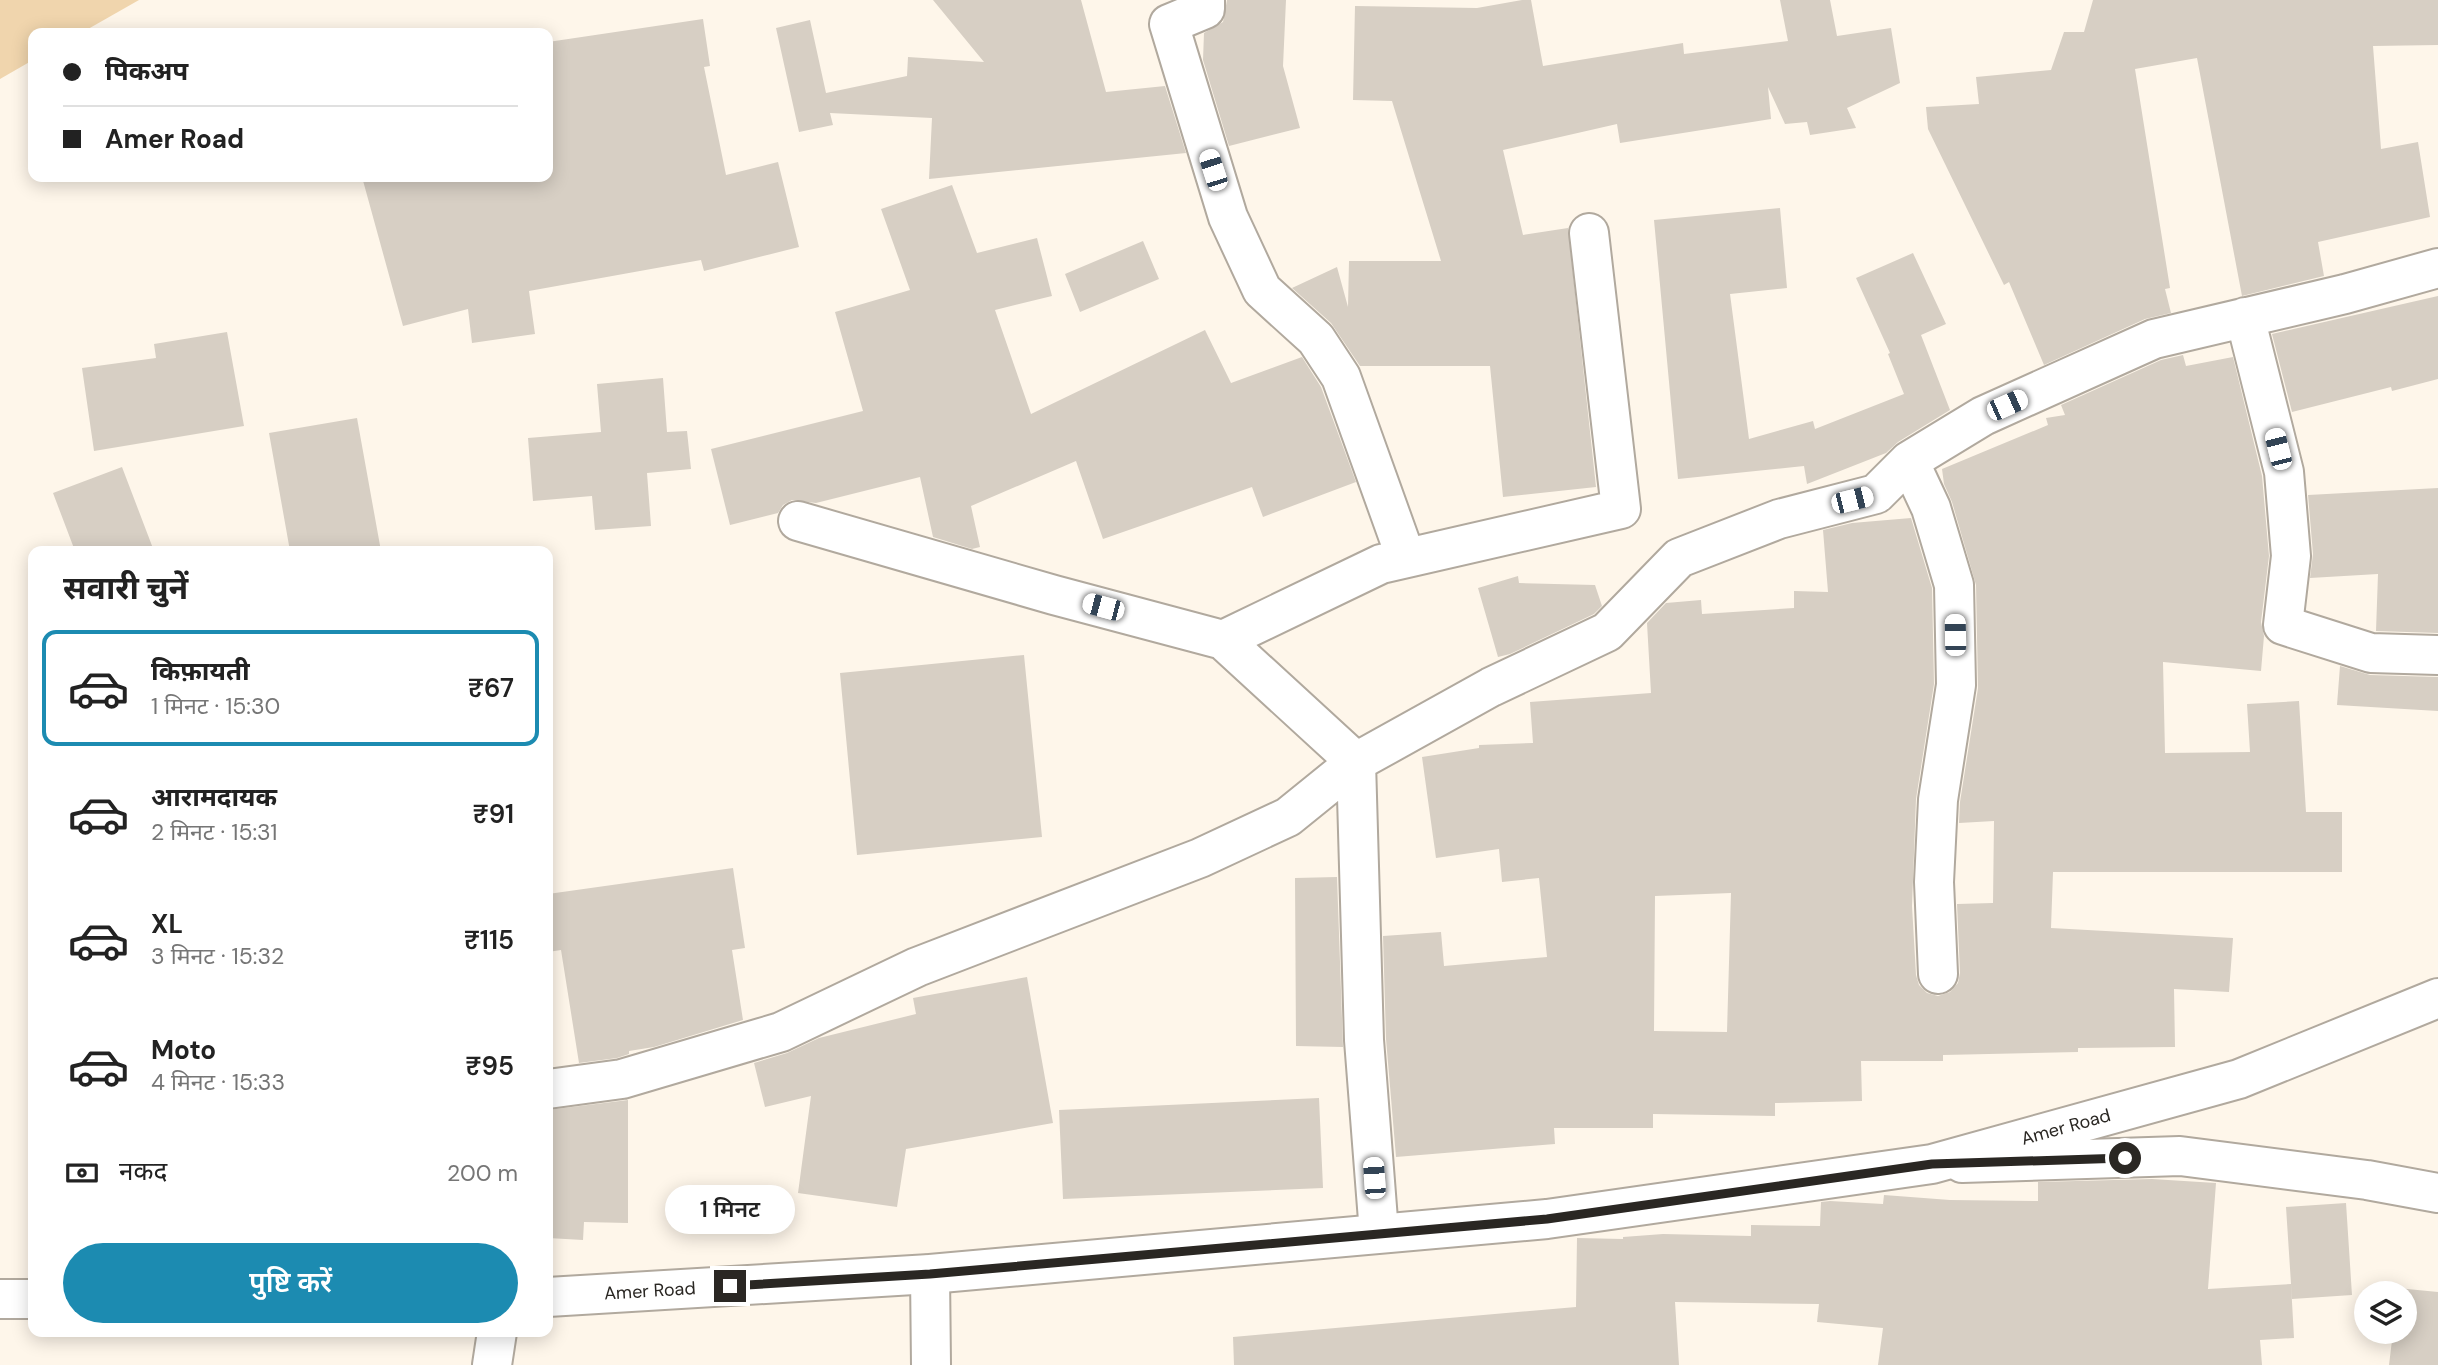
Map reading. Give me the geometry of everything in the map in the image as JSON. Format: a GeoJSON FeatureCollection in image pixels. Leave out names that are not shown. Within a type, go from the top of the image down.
{"type":"FeatureCollection","features":[{"type":"Feature","properties":{"kind":"street"},"geometry":{"type":"LineString","coordinates":[[1205,0],[1205,9],[1169,24],[1228,216],[1262,290],[1316,339],[1340,377],[1406,558]]}},
{"type":"Feature","properties":{"kind":"street"},"geometry":{"type":"LineString","coordinates":[[1223,639],[1381,564],[1621,509],[1589,233]]}},
{"type":"Feature","properties":{"kind":"street"},"geometry":{"type":"LineString","coordinates":[[553,1088],[622,1079],[781,1032],[917,967],[1200,858],[1288,817],[1356,762],[1491,687],[1607,632],[1679,558],[1779,519],[1876,494],[1909,461],[1983,416],[2154,339],[2345,294],[2438,268]]}},
{"type":"Feature","properties":{"kind":"street"},"geometry":{"type":"LineString","coordinates":[[2245,317],[2284,472],[2291,556],[2283,625],[2371,653],[2438,655]]}},
{"type":"Feature","properties":{"kind":"street"},"geometry":{"type":"LineString","coordinates":[[1909,461],[1931,508],[1954,585],[1956,685],[1938,800],[1934,882],[1938,974]]}},
{"type":"Feature","properties":{"kind":"street"},"geometry":{"type":"LineString","coordinates":[[798,521],[1054,595],[1223,639],[1356,762],[1364,1040],[1379,1233]]}},
{"type":"Feature","properties":{"kind":"street","name":"Amer Road"},"geometry":{"type":"LineString","coordinates":[[553,1297],[930,1274],[1547,1219],[1932,1164],[2239,1079],[2438,998]]}},
{"type":"Feature","properties":{"kind":"street"},"geometry":{"type":"LineString","coordinates":[[1932,1164],[2180,1156],[2367,1180],[2438,1193]]}},
{"type":"Feature","properties":{"kind":"street"},"geometry":{"type":"LineString","coordinates":[[930,1274],[931,1365]]}},
{"type":"Feature","properties":{"kind":"street"},"geometry":{"type":"LineString","coordinates":[[0,1298],[28,1299]]}},
{"type":"Feature","properties":{"kind":"street"},"geometry":{"type":"LineString","coordinates":[[492,1365],[496,1337]]}},
{"type":"Feature","properties":{"kind":"shaded area"},"geometry":{"type":"Polygon","coordinates":[[[0,0],[139,0],[90,28],[28,28],[28,63],[0,79],[0,0]]]}},
{"type":"Feature","properties":{"kind":"building"},"geometry":{"type":"Polygon","coordinates":[[[933,0],[1081,0],[1106,92],[1165,86],[1186,153],[929,179],[932,118],[830,113],[833,125],[799,132],[776,28],[810,20],[826,93],[907,76],[908,57],[984,62],[933,0]]]}},
{"type":"Feature","properties":{"kind":"building"},"geometry":{"type":"Polygon","coordinates":[[[1227,0],[1286,0],[1283,66],[1300,128],[1229,146],[1203,60],[1204,33],[1223,22],[1227,0]]]}},
{"type":"Feature","properties":{"kind":"building"},"geometry":{"type":"Polygon","coordinates":[[[1531,0],[1543,66],[1683,43],[1684,54],[1788,41],[1780,0],[1830,0],[1837,36],[1891,28],[1900,83],[1847,108],[1856,128],[1810,135],[1807,122],[1785,124],[1768,87],[1771,119],[1620,143],[1617,124],[1503,150],[1523,235],[1568,228],[1596,487],[1503,497],[1490,366],[1360,366],[1331,323],[1292,288],[1337,267],[1348,307],[1349,261],[1441,261],[1392,101],[1353,100],[1355,6],[1477,8],[1531,0]]]}},
{"type":"Feature","properties":{"kind":"building"},"geometry":{"type":"Polygon","coordinates":[[[2093,0],[2438,0],[2438,45],[2373,46],[2381,149],[2418,142],[2430,217],[2318,242],[2324,276],[2242,296],[2197,58],[2135,69],[2170,288],[2165,289],[2171,313],[2145,319],[2044,365],[2009,282],[2004,285],[1928,129],[1926,107],[1979,104],[1976,77],[2051,70],[2064,32],[2084,32],[2093,0]]]}},
{"type":"Feature","properties":{"kind":"building"},"geometry":{"type":"Polygon","coordinates":[[[703,19],[710,66],[704,67],[726,175],[778,162],[799,247],[704,271],[701,260],[529,291],[535,334],[472,343],[468,309],[403,326],[363,182],[553,182],[553,41],[703,19]]]}},
{"type":"Feature","properties":{"kind":"building"},"geometry":{"type":"Polygon","coordinates":[[[952,185],[977,253],[1037,238],[1052,296],[995,310],[1031,414],[1205,330],[1231,383],[1302,357],[1321,387],[1356,482],[1263,517],[1252,487],[1103,539],[1076,461],[971,506],[980,547],[972,549],[933,537],[920,477],[816,503],[792,500],[783,505],[778,513],[730,525],[711,449],[863,411],[835,312],[910,290],[881,209],[952,185]]]}},
{"type":"Feature","properties":{"kind":"building"},"geometry":{"type":"Polygon","coordinates":[[[1780,208],[1787,288],[1730,294],[1749,439],[1813,421],[1815,429],[1904,394],[1888,354],[1890,353],[1856,278],[1913,253],[1946,324],[1921,335],[1950,410],[1898,442],[1886,453],[1807,484],[1804,466],[1678,479],[1654,220],[1780,208]]]}},
{"type":"Feature","properties":{"kind":"building"},"geometry":{"type":"Polygon","coordinates":[[[1143,241],[1159,279],[1080,312],[1065,274],[1143,241]]]}},
{"type":"Feature","properties":{"kind":"building"},"geometry":{"type":"Polygon","coordinates":[[[2438,296],[2438,379],[2392,391],[2391,387],[2292,412],[2272,334],[2438,296]]]}},
{"type":"Feature","properties":{"kind":"building"},"geometry":{"type":"Polygon","coordinates":[[[227,332],[244,426],[94,451],[82,368],[156,358],[154,344],[227,332]]]}},
{"type":"Feature","properties":{"kind":"building"},"geometry":{"type":"Polygon","coordinates":[[[2183,355],[2186,366],[2233,357],[2262,476],[2269,556],[2261,622],[2264,636],[2261,671],[2163,662],[2165,753],[2250,752],[2247,704],[2299,701],[2306,812],[2342,812],[2342,872],[2053,872],[2051,928],[2233,938],[2229,992],[2174,989],[2175,1047],[2078,1048],[2078,1052],[1943,1055],[1943,1061],[1861,1061],[1862,1101],[1775,1103],[1775,1116],[1653,1114],[1653,1128],[1554,1128],[1555,1144],[1396,1157],[1386,1039],[1383,936],[1441,932],[1444,966],[1547,957],[1539,878],[1502,882],[1499,849],[1436,858],[1422,757],[1479,748],[1479,745],[1533,743],[1530,702],[1651,693],[1647,623],[1666,603],[1701,600],[1702,614],[1794,608],[1794,591],[1828,592],[1823,530],[1852,523],[1911,518],[1932,588],[1934,684],[1916,799],[1912,906],[1916,975],[1919,985],[1927,993],[1938,996],[1950,992],[1958,983],[1960,973],[1957,904],[1993,903],[1994,821],[1959,823],[1978,688],[1976,585],[1952,502],[1944,484],[1942,469],[2048,425],[2046,418],[2065,415],[2061,405],[2161,360],[2183,355]],[[1731,893],[1655,896],[1654,1031],[1727,1032],[1731,893]]]}},
{"type":"Feature","properties":{"kind":"building"},"geometry":{"type":"Polygon","coordinates":[[[663,378],[667,432],[687,431],[691,469],[647,473],[651,526],[595,530],[592,496],[533,501],[528,438],[601,432],[597,384],[663,378]]]}},
{"type":"Feature","properties":{"kind":"building"},"geometry":{"type":"Polygon","coordinates":[[[357,418],[380,546],[289,546],[269,433],[357,418]]]}},
{"type":"Feature","properties":{"kind":"building"},"geometry":{"type":"Polygon","coordinates":[[[122,467],[152,546],[73,546],[53,493],[122,467]]]}},
{"type":"Feature","properties":{"kind":"building"},"geometry":{"type":"Polygon","coordinates":[[[2438,488],[2438,633],[2376,631],[2378,574],[2310,578],[2313,554],[2308,495],[2438,488]]]}},
{"type":"Feature","properties":{"kind":"building"},"geometry":{"type":"Polygon","coordinates":[[[1518,576],[1519,583],[1595,585],[1602,606],[1594,614],[1510,654],[1498,657],[1478,588],[1518,576]]]}},
{"type":"Feature","properties":{"kind":"building"},"geometry":{"type":"Polygon","coordinates":[[[1024,655],[1042,837],[857,855],[840,673],[1024,655]]]}},
{"type":"Feature","properties":{"kind":"building"},"geometry":{"type":"Polygon","coordinates":[[[2340,666],[2370,675],[2438,677],[2438,711],[2337,705],[2340,666]]]}},
{"type":"Feature","properties":{"kind":"building"},"geometry":{"type":"Polygon","coordinates":[[[733,868],[745,948],[732,950],[743,1020],[654,1047],[629,1051],[629,1054],[617,1058],[579,1063],[561,950],[553,951],[553,893],[733,868]]]}},
{"type":"Feature","properties":{"kind":"building"},"geometry":{"type":"Polygon","coordinates":[[[1337,877],[1343,1047],[1296,1046],[1295,878],[1337,877]]]}},
{"type":"Feature","properties":{"kind":"building"},"geometry":{"type":"Polygon","coordinates":[[[1027,977],[1053,1123],[906,1149],[897,1207],[798,1193],[811,1096],[765,1107],[754,1063],[787,1053],[819,1038],[916,1014],[913,998],[1027,977]]]}},
{"type":"Feature","properties":{"kind":"building"},"geometry":{"type":"Polygon","coordinates":[[[1319,1098],[1323,1188],[1063,1199],[1059,1110],[1319,1098]]]}},
{"type":"Feature","properties":{"kind":"building"},"geometry":{"type":"Polygon","coordinates":[[[628,1100],[628,1223],[584,1222],[583,1240],[553,1238],[553,1109],[628,1100]]]}},
{"type":"Feature","properties":{"kind":"building"},"geometry":{"type":"Polygon","coordinates":[[[2152,1179],[2216,1183],[2208,1289],[2291,1284],[2294,1338],[2260,1340],[2262,1365],[1878,1365],[1883,1328],[1817,1322],[1819,1304],[1675,1302],[1679,1365],[1234,1365],[1233,1337],[1576,1307],[1577,1238],[1623,1239],[1663,1234],[1751,1236],[1751,1225],[1820,1226],[1821,1202],[1883,1204],[1884,1195],[1950,1200],[2038,1201],[2038,1182],[2152,1179]]]}},
{"type":"Feature","properties":{"kind":"building"},"geometry":{"type":"Polygon","coordinates":[[[2346,1203],[2352,1295],[2292,1299],[2286,1207],[2346,1203]]]}},
{"type":"Feature","properties":{"kind":"building"},"geometry":{"type":"Polygon","coordinates":[[[2417,1290],[2438,1292],[2438,1365],[2389,1365],[2392,1344],[2417,1344],[2417,1290]]]}},
{"type":"Feature","properties":{"kind":"route"},"geometry":{"type":"LineString","coordinates":[[730,1286],[930,1274],[1547,1219],[1932,1164],[2125,1158]]}}]}
